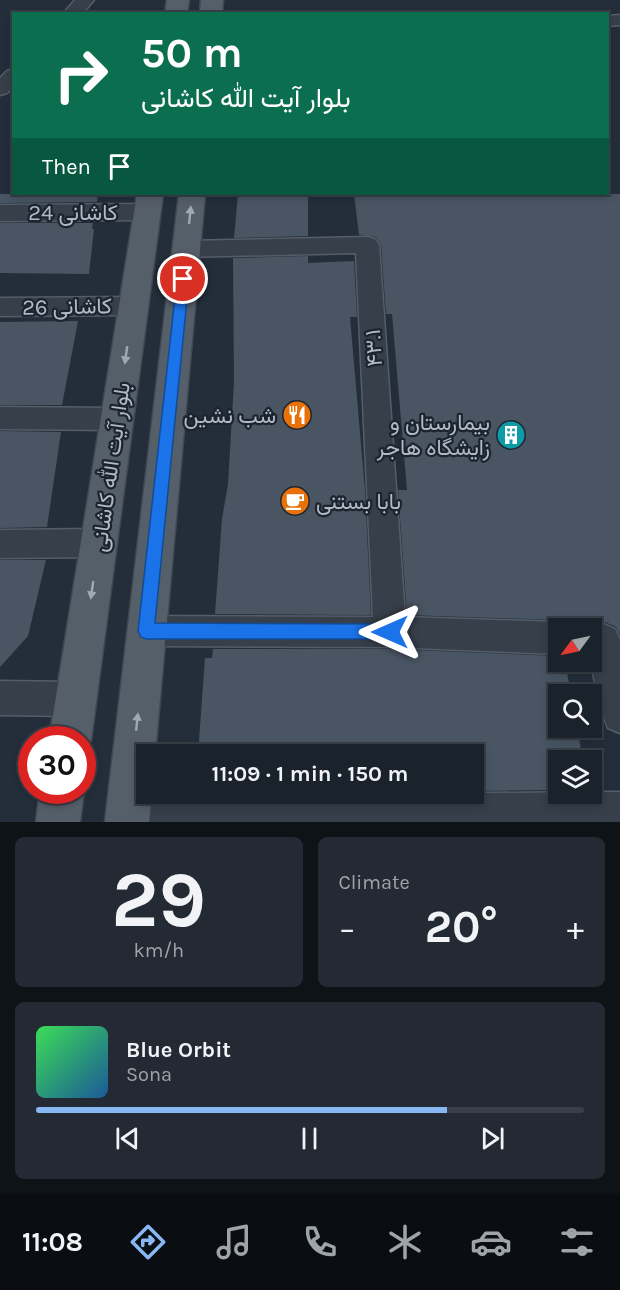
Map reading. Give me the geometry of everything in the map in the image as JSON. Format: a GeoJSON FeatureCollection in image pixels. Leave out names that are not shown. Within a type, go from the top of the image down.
{"type":"FeatureCollection","features":[{"type":"Feature","properties":{"kind":"main road"},"geometry":{"type":"LineString","coordinates":[[128,819],[192,195]]}},
{"type":"Feature","properties":{"kind":"main road","name":"بلوار آیت الله کاشانی"},"geometry":{"type":"LineString","coordinates":[[72,726],[148,203]]}},
{"type":"Feature","properties":{"kind":"main road"},"geometry":{"type":"LineString","coordinates":[[135,292],[185,264]]}},
{"type":"Feature","properties":{"kind":"main road"},"geometry":{"type":"LineString","coordinates":[[58,822],[60,804]]}},
{"type":"Feature","properties":{"kind":"street"},"geometry":{"type":"LineString","coordinates":[[74,12],[85,0]]}},
{"type":"Feature","properties":{"kind":"street","name":"کاشانی 24"},"geometry":{"type":"LineString","coordinates":[[0,213],[148,203]]}},
{"type":"Feature","properties":{"kind":"street","name":"۴۳.۱"},"geometry":{"type":"LineString","coordinates":[[185,264],[367,245],[390,632]]}},
{"type":"Feature","properties":{"kind":"street","name":"کاشانی 26"},"geometry":{"type":"LineString","coordinates":[[0,307],[135,292]]}},
{"type":"Feature","properties":{"kind":"street"},"geometry":{"type":"LineString","coordinates":[[0,418],[117,419]]}},
{"type":"Feature","properties":{"kind":"street"},"geometry":{"type":"LineString","coordinates":[[0,544],[99,543]]}},
{"type":"Feature","properties":{"kind":"street"},"geometry":{"type":"LineString","coordinates":[[146,631],[390,632],[548,638]]}},
{"type":"Feature","properties":{"kind":"street"},"geometry":{"type":"LineString","coordinates":[[605,640],[620,717]]}},
{"type":"Feature","properties":{"kind":"street"},"geometry":{"type":"LineString","coordinates":[[0,698],[76,699]]}},
{"type":"Feature","properties":{"kind":"street"},"geometry":{"type":"LineString","coordinates":[[128,819],[620,810]]}},
{"type":"Feature","properties":{"kind":"building"},"geometry":{"type":"Polygon","coordinates":[[[0,194],[98,195],[97,202],[0,203],[0,194]]]}},
{"type":"Feature","properties":{"kind":"building","name":"بیمارستان و زایشگاه هاجر"},"geometry":{"type":"Polygon","coordinates":[[[620,194],[620,635],[616,627],[605,622],[602,623],[602,618],[548,620],[407,615],[398,490],[407,490],[392,314],[386,314],[381,245],[376,237],[359,235],[354,195],[620,194]]]}},
{"type":"Feature","properties":{"kind":"building"},"geometry":{"type":"Polygon","coordinates":[[[238,195],[308,195],[308,236],[234,238],[238,195]]]}},
{"type":"Feature","properties":{"kind":"building"},"geometry":{"type":"Polygon","coordinates":[[[0,223],[93,223],[89,274],[0,273],[0,223]]]}},
{"type":"Feature","properties":{"kind":"building"},"geometry":{"type":"Polygon","coordinates":[[[308,256],[308,263],[354,261],[357,317],[350,317],[365,491],[371,615],[215,614],[222,519],[228,484],[234,382],[233,258],[308,256]]]}},
{"type":"Feature","properties":{"kind":"building"},"geometry":{"type":"Polygon","coordinates":[[[78,321],[62,405],[0,405],[0,322],[78,321]]]}},
{"type":"Feature","properties":{"kind":"building"},"geometry":{"type":"Polygon","coordinates":[[[0,431],[61,432],[47,527],[0,528],[0,431]]]}},
{"type":"Feature","properties":{"kind":"building"},"geometry":{"type":"Polygon","coordinates":[[[0,560],[46,560],[28,636],[0,667],[0,560]]]}},
{"type":"Feature","properties":{"kind":"building"},"geometry":{"type":"Polygon","coordinates":[[[213,649],[390,649],[548,656],[548,672],[567,672],[569,684],[548,684],[548,738],[579,738],[581,750],[548,750],[548,790],[484,791],[484,744],[199,744],[205,658],[212,658],[213,649]]]}},
{"type":"Feature","properties":{"kind":"place","name":"شب نشین"},"geometry":{"type":"Point","coordinates":[297,415]}},
{"type":"Feature","properties":{"kind":"place","name":"بیمارستان و زایشگاه هاجر"},"geometry":{"type":"Point","coordinates":[511,435]}},
{"type":"Feature","properties":{"kind":"place","name":"بابا بستنی"},"geometry":{"type":"Point","coordinates":[295,501]}},
{"type":"Feature","properties":{"kind":"route"},"geometry":{"type":"LineString","coordinates":[[183,279],[146,631],[390,632]]}}]}
